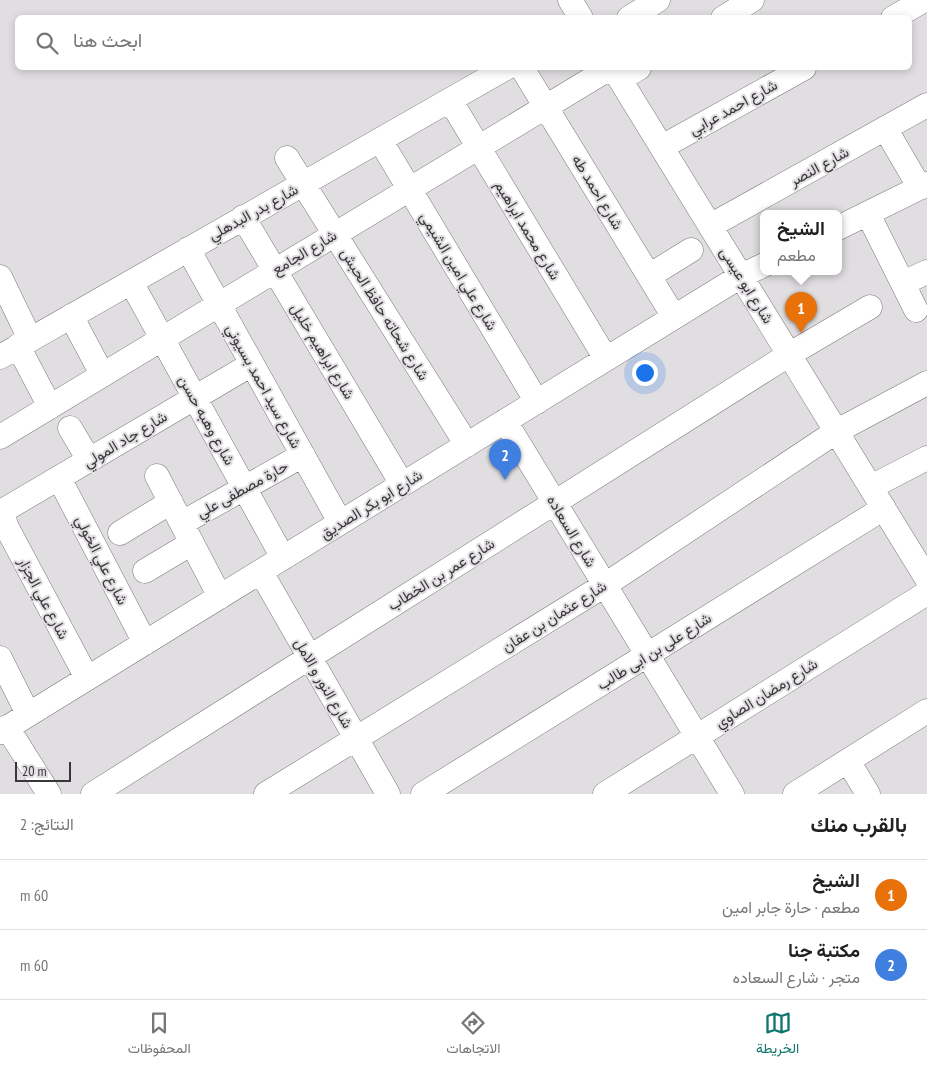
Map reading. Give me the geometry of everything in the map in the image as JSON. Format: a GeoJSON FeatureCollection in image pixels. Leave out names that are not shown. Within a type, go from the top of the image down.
{"type":"FeatureCollection","features":[{"type":"Feature","properties":{"kind":"street"},"geometry":{"type":"LineString","coordinates":[[570,0],[579,15]]}},
{"type":"Feature","properties":{"kind":"street"},"geometry":{"type":"LineString","coordinates":[[634,15],[658,0]]}},
{"type":"Feature","properties":{"kind":"street"},"geometry":{"type":"LineString","coordinates":[[728,15],[752,0]]}},
{"type":"Feature","properties":{"kind":"street"},"geometry":{"type":"LineString","coordinates":[[898,15],[924,0]]}},
{"type":"Feature","properties":{"kind":"street","name":"شارع بدر البدهلي"},"geometry":{"type":"LineString","coordinates":[[16,347],[502,70]]}},
{"type":"Feature","properties":{"kind":"street","name":"شارع احمد طه"},"geometry":{"type":"LineString","coordinates":[[523,70],[674,317]]}},
{"type":"Feature","properties":{"kind":"street","name":"شارع الجامع"},"geometry":{"type":"LineString","coordinates":[[0,437],[478,146],[546,107],[620,70]]}},
{"type":"Feature","properties":{"kind":"street","name":"شارع ابو عيسى"},"geometry":{"type":"LineString","coordinates":[[620,70],[662,147],[884,508],[921,555],[927,579]]}},
{"type":"Feature","properties":{"kind":"street","name":"شارع احمد عرابي"},"geometry":{"type":"LineString","coordinates":[[662,147],[800,70]]}},
{"type":"Feature","properties":{"kind":"street","name":"شارع محمد ابراهيم"},"geometry":{"type":"LineString","coordinates":[[450,100],[606,359]]}},
{"type":"Feature","properties":{"kind":"street","name":"شارع النصر"},"geometry":{"type":"LineString","coordinates":[[710,226],[927,105]]}},
{"type":"Feature","properties":{"kind":"street"},"geometry":{"type":"LineString","coordinates":[[842,226],[924,186],[885,128]]}},
{"type":"Feature","properties":{"kind":"street","name":"شارع علي امين الشيمي"},"geometry":{"type":"LineString","coordinates":[[380,140],[537,402]]}},
{"type":"Feature","properties":{"kind":"street","name":"شارع شحاته حافظ الحبش"},"geometry":{"type":"LineString","coordinates":[[287,158],[467,445]]}},
{"type":"Feature","properties":{"kind":"street"},"geometry":{"type":"LineString","coordinates":[[868,214],[916,310]]}},
{"type":"Feature","properties":{"kind":"street","name":"شارع ابراهيم خليل"},"geometry":{"type":"LineString","coordinates":[[244,217],[402,484]]}},
{"type":"Feature","properties":{"kind":"street","name":"شارع سيد احمد بسيوني"},"geometry":{"type":"LineString","coordinates":[[188,249],[340,522]]}},
{"type":"Feature","properties":{"kind":"street"},"geometry":{"type":"LineString","coordinates":[[649,276],[691,250]]}},
{"type":"Feature","properties":{"kind":"street","name":"شارع ابو بكر الصديق"},"geometry":{"type":"LineString","coordinates":[[4,729],[741,276],[760,267]]}},
{"type":"Feature","properties":{"kind":"street"},"geometry":{"type":"LineString","coordinates":[[903,284],[927,272]]}},
{"type":"Feature","properties":{"kind":"street"},"geometry":{"type":"LineString","coordinates":[[0,277],[16,347],[50,407]]}},
{"type":"Feature","properties":{"kind":"street","name":"شارع وهبه حسن"},"geometry":{"type":"LineString","coordinates":[[131,282],[283,558]]}},
{"type":"Feature","properties":{"kind":"street","name":"شارع عمر بن الخطاب"},"geometry":{"type":"LineString","coordinates":[[93,794],[790,354],[870,307]]}},
{"type":"Feature","properties":{"kind":"street"},"geometry":{"type":"LineString","coordinates":[[71,316],[102,374]]}},
{"type":"Feature","properties":{"kind":"street","name":"شارع جاد المولي"},"geometry":{"type":"LineString","coordinates":[[4,518],[6,509],[252,364]]}},
{"type":"Feature","properties":{"kind":"street","name":"شارع عثمان بن عفان"},"geometry":{"type":"LineString","coordinates":[[266,794],[605,585],[837,431],[927,383]]}},
{"type":"Feature","properties":{"kind":"street","name":"شارع السعاده"},"geometry":{"type":"LineString","coordinates":[[505,422],[732,794]]}},
{"type":"Feature","properties":{"kind":"street"},"geometry":{"type":"LineString","coordinates":[[70,428],[90,460]]}},
{"type":"Feature","properties":{"kind":"street","name":"حارة مصطفى علي"},"geometry":{"type":"LineString","coordinates":[[145,571],[187,533],[245,488],[303,455]]}},
{"type":"Feature","properties":{"kind":"street"},"geometry":{"type":"LineString","coordinates":[[872,487],[927,458]]}},
{"type":"Feature","properties":{"kind":"street"},"geometry":{"type":"LineString","coordinates":[[157,476],[220,597]]}},
{"type":"Feature","properties":{"kind":"street","name":"شارع علي الخولي"},"geometry":{"type":"LineString","coordinates":[[59,478],[145,643]]}},
{"type":"Feature","properties":{"kind":"street"},"geometry":{"type":"LineString","coordinates":[[120,533],[171,502]]}},
{"type":"Feature","properties":{"kind":"street","name":"شارع على بن ابى طالب"},"geometry":{"type":"LineString","coordinates":[[423,794],[884,508]]}},
{"type":"Feature","properties":{"kind":"street","name":"شارع علي الجزار"},"geometry":{"type":"LineString","coordinates":[[4,518],[6,526],[87,678]]}},
{"type":"Feature","properties":{"kind":"street","name":"شارع النور و الامل"},"geometry":{"type":"LineString","coordinates":[[261,572],[388,794]]}},
{"type":"Feature","properties":{"kind":"street","name":"شارع رمضان الصاوي"},"geometry":{"type":"LineString","coordinates":[[605,794],[927,593]]}},
{"type":"Feature","properties":{"kind":"street"},"geometry":{"type":"LineString","coordinates":[[0,658],[28,714]]}},
{"type":"Feature","properties":{"kind":"street"},"geometry":{"type":"LineString","coordinates":[[795,794],[927,712]]}},
{"type":"Feature","properties":{"kind":"street"},"geometry":{"type":"LineString","coordinates":[[4,729],[49,794]]}},
{"type":"Feature","properties":{"kind":"street"},"geometry":{"type":"LineString","coordinates":[[848,761],[868,794]]}},
{"type":"Feature","properties":{"kind":"place","name":"الشيخ"},"geometry":{"type":"Point","coordinates":[801,333]}},
{"type":"Feature","properties":{"kind":"place","name":"مكتبة جنا"},"geometry":{"type":"Point","coordinates":[505,480]}}]}
